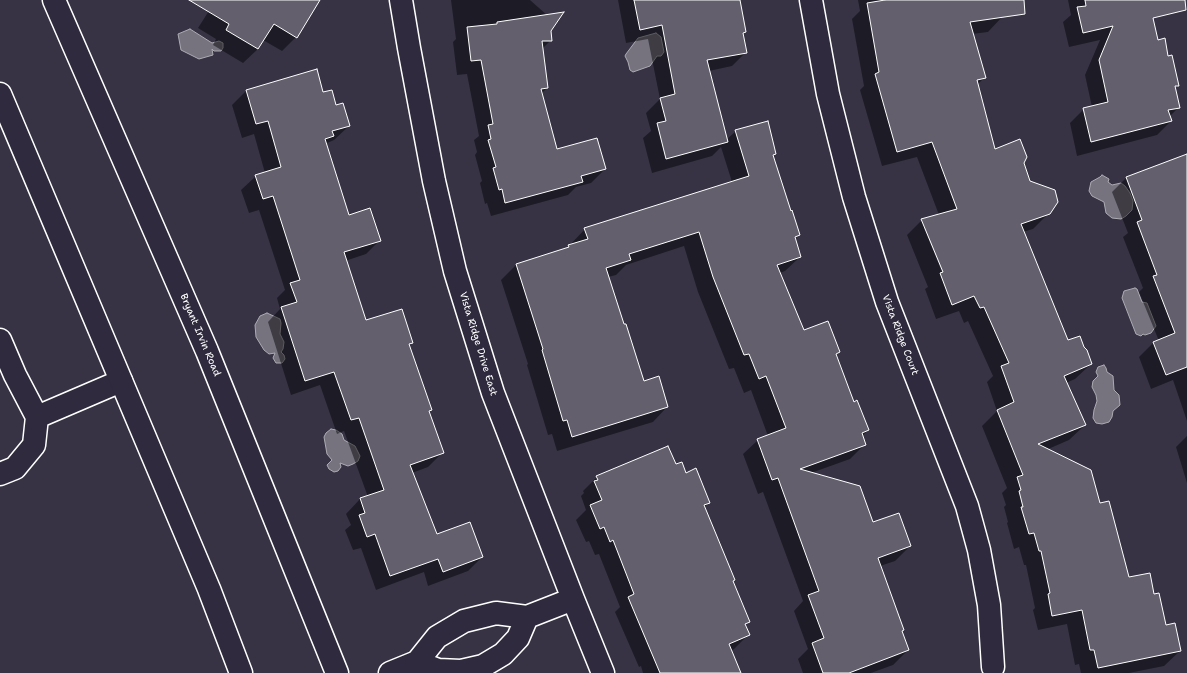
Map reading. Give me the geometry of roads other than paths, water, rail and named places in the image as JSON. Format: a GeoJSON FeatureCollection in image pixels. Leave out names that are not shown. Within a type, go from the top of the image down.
{"type":"FeatureCollection","features":[{"type":"Feature","properties":{"kind":"street","name":"Bryant Irvin Road"},"geometry":{"type":"LineString","coordinates":[[54,0],[208,351],[337,673]]}},
{"type":"Feature","properties":{"kind":"street","name":"Vista Ridge Drive East"},"geometry":{"type":"LineString","coordinates":[[401,0],[434,181],[455,270],[493,393],[603,673]]}},
{"type":"Feature","properties":{"kind":"street","name":"Vista Ridge Court"},"geometry":{"type":"LineString","coordinates":[[811,0],[828,94],[854,198],[887,302],[969,513],[979,550],[989,605],[995,671]]}},
{"type":"Feature","properties":{"kind":"street"},"geometry":{"type":"LineString","coordinates":[[0,94],[209,589],[241,673]]}},
{"type":"Feature","properties":{"kind":"street"},"geometry":{"type":"LineString","coordinates":[[0,340],[7,379],[37,417],[34,445],[15,468],[0,474]]}},
{"type":"Feature","properties":{"kind":"street"},"geometry":{"type":"LineString","coordinates":[[37,417],[121,381]]}},
{"type":"Feature","properties":{"kind":"street"},"geometry":{"type":"LineString","coordinates":[[390,673],[417,662],[437,637],[464,620],[496,614],[527,617],[573,599]]}},
{"type":"Feature","properties":{"kind":"street"},"geometry":{"type":"LineString","coordinates":[[417,662],[438,670],[461,671],[483,666],[503,654],[518,638],[527,617]]}}]}
